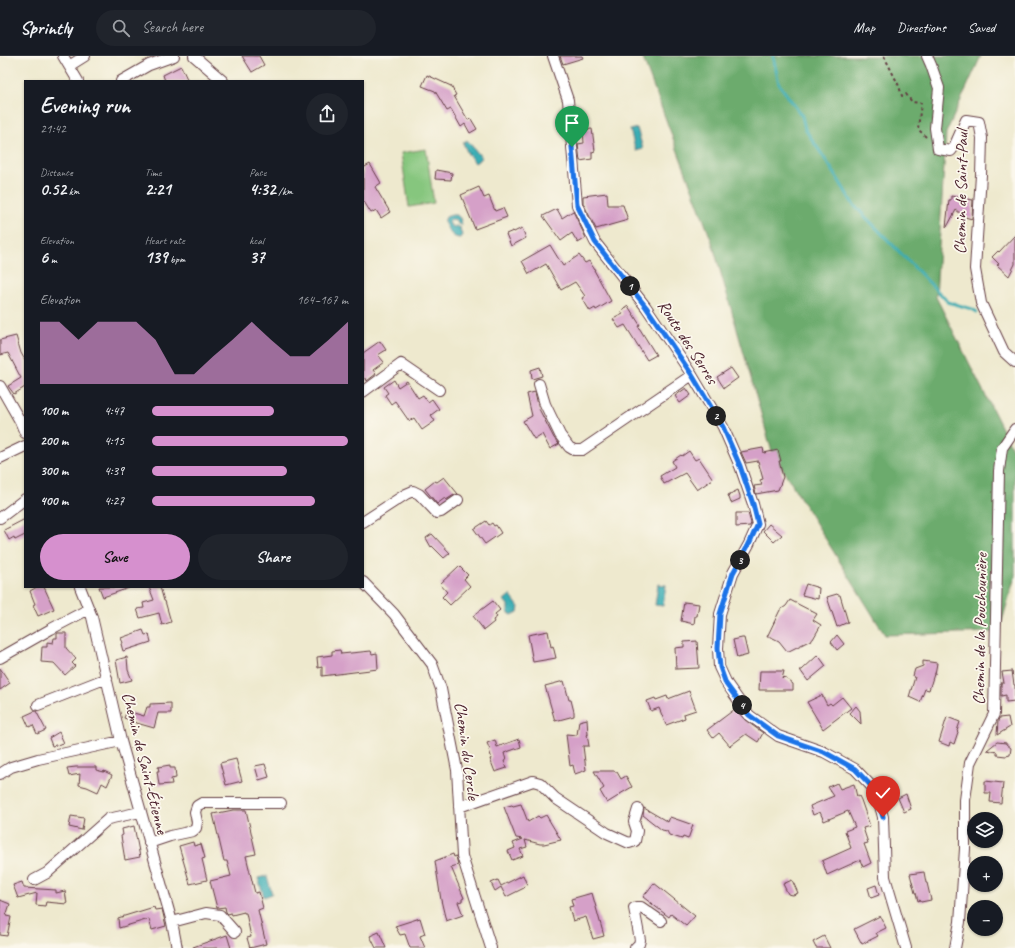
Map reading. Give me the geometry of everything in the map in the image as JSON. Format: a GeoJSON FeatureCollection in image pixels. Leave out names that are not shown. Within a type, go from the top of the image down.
{"type":"FeatureCollection","features":[{"type":"Feature","properties":{"kind":"street"},"geometry":{"type":"LineString","coordinates":[[63,56],[77,80]]}},
{"type":"Feature","properties":{"kind":"street"},"geometry":{"type":"LineString","coordinates":[[69,66],[85,56]]}},
{"type":"Feature","properties":{"kind":"street"},"geometry":{"type":"LineString","coordinates":[[123,80],[149,65],[174,56]]}},
{"type":"Feature","properties":{"kind":"street"},"geometry":{"type":"LineString","coordinates":[[194,56],[222,80]]}},
{"type":"Feature","properties":{"kind":"street","name":"Route des Serres"},"geometry":{"type":"LineString","coordinates":[[553,56],[568,100],[577,205],[595,242],[646,307],[692,375],[723,427],[737,459],[753,504],[758,524],[733,573],[720,614],[718,648],[720,667],[726,684],[749,715],[778,736],[824,752],[855,769],[876,791],[883,817],[885,877],[906,948]]}},
{"type":"Feature","properties":{"kind":"street","name":"Chemin de Saint-Paul"},"geometry":{"type":"LineString","coordinates":[[927,56],[939,88],[935,128],[938,149],[951,151],[966,120],[979,122],[982,138],[975,269],[981,303],[1004,352],[1015,362]]}},
{"type":"Feature","properties":{"kind":"street"},"geometry":{"type":"LineString","coordinates":[[364,391],[401,364],[439,390]]}},
{"type":"Feature","properties":{"kind":"street"},"geometry":{"type":"LineString","coordinates":[[540,384],[545,404],[560,435],[569,447],[574,450],[582,450],[692,375]]}},
{"type":"Feature","properties":{"kind":"street"},"geometry":{"type":"LineString","coordinates":[[0,386],[24,431]]}},
{"type":"Feature","properties":{"kind":"street","name":"Chemin de la Pouchounière"},"geometry":{"type":"LineString","coordinates":[[955,948],[960,922],[965,849],[965,800],[970,763],[994,714],[999,471],[1002,448],[1015,429]]}},
{"type":"Feature","properties":{"kind":"street"},"geometry":{"type":"LineString","coordinates":[[0,458],[24,446]]}},
{"type":"Feature","properties":{"kind":"street"},"geometry":{"type":"LineString","coordinates":[[364,521],[406,494],[413,492],[419,494],[437,513],[441,512],[458,500]]}},
{"type":"Feature","properties":{"kind":"street"},"geometry":{"type":"LineString","coordinates":[[0,518],[24,500]]}},
{"type":"Feature","properties":{"kind":"street","name":"Chemin du Cercle"},"geometry":{"type":"LineString","coordinates":[[364,583],[394,614],[432,664],[441,689],[457,770],[462,856],[491,948]]}},
{"type":"Feature","properties":{"kind":"street","name":"Chemin de Saint-Étienne"},"geometry":{"type":"LineString","coordinates":[[80,588],[92,617],[121,741],[178,948]]}},
{"type":"Feature","properties":{"kind":"street"},"geometry":{"type":"LineString","coordinates":[[0,658],[89,609]]}},
{"type":"Feature","properties":{"kind":"street"},"geometry":{"type":"LineString","coordinates":[[38,705],[107,678]]}},
{"type":"Feature","properties":{"kind":"street"},"geometry":{"type":"LineString","coordinates":[[0,774],[11,767],[38,759],[121,741]]}},
{"type":"Feature","properties":{"kind":"street"},"geometry":{"type":"LineString","coordinates":[[459,807],[532,781],[540,783],[555,798],[607,833],[629,843],[635,841],[637,831],[634,822],[638,809]]}},
{"type":"Feature","properties":{"kind":"street"},"geometry":{"type":"LineString","coordinates":[[149,842],[193,831],[198,822],[195,812],[198,806],[202,803],[281,803]]}},
{"type":"Feature","properties":{"kind":"street"},"geometry":{"type":"LineString","coordinates":[[34,880],[47,873],[108,820],[140,812]]}},
{"type":"Feature","properties":{"kind":"street"},"geometry":{"type":"LineString","coordinates":[[635,948],[640,940],[634,908],[641,907],[661,922]]}},
{"type":"Feature","properties":{"kind":"street"},"geometry":{"type":"LineString","coordinates":[[172,922],[206,913],[220,915],[235,932]]}},
{"type":"Feature","properties":{"kind":"path"},"geometry":{"type":"LineString","coordinates":[[884,56],[899,86],[902,96],[906,94],[912,102],[921,103],[918,129],[927,137]]}},
{"type":"Feature","properties":{"kind":"green space"},"geometry":{"type":"Polygon","coordinates":[[[642,56],[981,56],[946,133],[936,297],[1015,454],[1015,576],[999,632],[885,635],[772,452],[712,242],[642,56]]]}},
{"type":"Feature","properties":{"kind":"green space"},"geometry":{"type":"Polygon","coordinates":[[[426,149],[434,203],[409,207],[401,153],[426,149]]]}},
{"type":"Feature","properties":{"kind":"water"},"geometry":{"type":"Polygon","coordinates":[[[637,128],[643,149],[636,151],[630,130],[637,128]]]}},
{"type":"Feature","properties":{"kind":"water"},"geometry":{"type":"Polygon","coordinates":[[[467,140],[482,158],[475,163],[468,154],[463,143],[467,140]]]}},
{"type":"Feature","properties":{"kind":"water"},"geometry":{"type":"Polygon","coordinates":[[[457,215],[460,218],[462,225],[458,224],[456,220],[451,219],[449,222],[451,226],[461,228],[462,235],[460,238],[452,235],[444,222],[446,217],[457,215]]]}},
{"type":"Feature","properties":{"kind":"water"},"geometry":{"type":"Polygon","coordinates":[[[658,584],[666,585],[663,606],[655,605],[658,584]]]}},
{"type":"Feature","properties":{"kind":"water"},"geometry":{"type":"Polygon","coordinates":[[[510,595],[519,607],[518,612],[512,615],[507,612],[508,605],[504,600],[510,595]]]}},
{"type":"Feature","properties":{"kind":"water"},"geometry":{"type":"Polygon","coordinates":[[[267,876],[272,894],[264,897],[258,878],[267,876]]]}},
{"type":"Feature","properties":{"kind":"building"},"geometry":{"type":"Polygon","coordinates":[[[242,56],[259,56],[264,65],[252,72],[242,56]]]}},
{"type":"Feature","properties":{"kind":"building"},"geometry":{"type":"Polygon","coordinates":[[[560,56],[582,56],[583,58],[563,64],[560,56]]]}},
{"type":"Feature","properties":{"kind":"building"},"geometry":{"type":"Polygon","coordinates":[[[181,66],[188,80],[165,80],[163,75],[181,66]]]}},
{"type":"Feature","properties":{"kind":"building"},"geometry":{"type":"Polygon","coordinates":[[[427,75],[451,86],[456,95],[454,96],[468,120],[471,119],[477,129],[470,133],[465,124],[461,127],[451,109],[447,111],[435,91],[422,86],[427,75]]]}},
{"type":"Feature","properties":{"kind":"building"},"geometry":{"type":"Polygon","coordinates":[[[592,129],[595,151],[592,152],[592,159],[580,161],[578,144],[584,143],[583,130],[592,129]]]}},
{"type":"Feature","properties":{"kind":"building"},"geometry":{"type":"Polygon","coordinates":[[[370,164],[381,183],[375,187],[390,212],[381,218],[376,210],[371,213],[364,202],[364,167],[370,164]]]}},
{"type":"Feature","properties":{"kind":"building"},"geometry":{"type":"Polygon","coordinates":[[[436,170],[452,173],[451,180],[435,179],[436,170]]]}},
{"type":"Feature","properties":{"kind":"building"},"geometry":{"type":"Polygon","coordinates":[[[479,187],[484,198],[489,196],[495,211],[503,208],[507,217],[475,229],[461,195],[479,187]]]}},
{"type":"Feature","properties":{"kind":"building"},"geometry":{"type":"Polygon","coordinates":[[[607,193],[608,205],[623,205],[628,220],[596,229],[583,203],[583,196],[607,193]]]}},
{"type":"Feature","properties":{"kind":"building"},"geometry":{"type":"Polygon","coordinates":[[[951,196],[973,200],[972,219],[965,217],[956,210],[946,227],[949,200],[951,200],[951,196]]]}},
{"type":"Feature","properties":{"kind":"building"},"geometry":{"type":"Polygon","coordinates":[[[557,209],[562,218],[573,211],[586,238],[578,243],[572,233],[561,241],[543,216],[557,209]]]}},
{"type":"Feature","properties":{"kind":"building"},"geometry":{"type":"Polygon","coordinates":[[[522,228],[526,238],[511,246],[506,234],[522,228]]]}},
{"type":"Feature","properties":{"kind":"building"},"geometry":{"type":"Polygon","coordinates":[[[1015,235],[1015,264],[1009,276],[997,265],[999,264],[992,257],[998,251],[999,252],[1015,235]]]}},
{"type":"Feature","properties":{"kind":"building"},"geometry":{"type":"Polygon","coordinates":[[[550,245],[563,266],[579,255],[585,263],[589,261],[611,301],[596,310],[595,308],[590,311],[582,298],[585,296],[575,282],[561,290],[546,264],[529,274],[522,261],[550,245]]]}},
{"type":"Feature","properties":{"kind":"building"},"geometry":{"type":"Polygon","coordinates":[[[628,306],[640,325],[638,326],[656,355],[647,360],[625,325],[619,328],[613,319],[623,314],[621,311],[628,306]]]}},
{"type":"Feature","properties":{"kind":"building"},"geometry":{"type":"Polygon","coordinates":[[[16,336],[24,358],[24,388],[14,394],[8,386],[21,378],[8,353],[0,355],[0,340],[16,336]]]}},
{"type":"Feature","properties":{"kind":"building"},"geometry":{"type":"Polygon","coordinates":[[[380,341],[386,350],[378,355],[384,362],[373,370],[376,374],[367,381],[366,378],[364,379],[364,352],[380,341]]]}},
{"type":"Feature","properties":{"kind":"building"},"geometry":{"type":"Polygon","coordinates":[[[540,367],[542,376],[532,379],[531,370],[540,367]]]}},
{"type":"Feature","properties":{"kind":"building"},"geometry":{"type":"Polygon","coordinates":[[[731,368],[738,378],[724,388],[717,377],[731,368]]]}},
{"type":"Feature","properties":{"kind":"building"},"geometry":{"type":"Polygon","coordinates":[[[394,380],[398,387],[407,381],[418,398],[423,395],[428,402],[432,399],[439,409],[431,415],[435,421],[422,430],[414,418],[409,421],[395,401],[391,404],[385,395],[388,393],[384,387],[394,380]]]}},
{"type":"Feature","properties":{"kind":"building"},"geometry":{"type":"Polygon","coordinates":[[[686,388],[691,395],[680,403],[675,396],[686,388]]]}},
{"type":"Feature","properties":{"kind":"building"},"geometry":{"type":"Polygon","coordinates":[[[535,392],[539,409],[554,438],[559,444],[550,449],[542,434],[534,439],[523,421],[532,416],[527,394],[535,392]]]}},
{"type":"Feature","properties":{"kind":"building"},"geometry":{"type":"Polygon","coordinates":[[[763,448],[764,453],[778,450],[783,477],[778,490],[756,494],[754,486],[762,485],[760,480],[763,479],[758,461],[746,463],[741,452],[763,448]]]}},
{"type":"Feature","properties":{"kind":"building"},"geometry":{"type":"Polygon","coordinates":[[[689,451],[695,460],[699,458],[713,479],[697,490],[685,473],[664,484],[660,476],[675,467],[672,461],[689,451]]]}},
{"type":"Feature","properties":{"kind":"building"},"geometry":{"type":"Polygon","coordinates":[[[444,477],[458,494],[446,500],[445,498],[437,504],[425,489],[435,481],[437,482],[444,477]]]}},
{"type":"Feature","properties":{"kind":"building"},"geometry":{"type":"Polygon","coordinates":[[[738,490],[740,499],[731,503],[728,495],[738,490]]]}},
{"type":"Feature","properties":{"kind":"building"},"geometry":{"type":"Polygon","coordinates":[[[736,513],[748,513],[751,523],[750,526],[736,527],[736,513]]]}},
{"type":"Feature","properties":{"kind":"building"},"geometry":{"type":"Polygon","coordinates":[[[24,520],[24,536],[15,540],[14,537],[9,540],[4,530],[24,520]]]}},
{"type":"Feature","properties":{"kind":"building"},"geometry":{"type":"Polygon","coordinates":[[[486,521],[489,525],[492,523],[494,526],[496,525],[501,533],[485,544],[474,529],[486,521]]]}},
{"type":"Feature","properties":{"kind":"building"},"geometry":{"type":"Polygon","coordinates":[[[769,524],[782,535],[774,542],[763,531],[769,524]]]}},
{"type":"Feature","properties":{"kind":"building"},"geometry":{"type":"Polygon","coordinates":[[[432,534],[450,553],[444,558],[432,546],[431,547],[426,538],[432,534]]]}},
{"type":"Feature","properties":{"kind":"building"},"geometry":{"type":"Polygon","coordinates":[[[459,566],[468,575],[464,579],[470,586],[450,605],[442,597],[447,592],[440,584],[459,566]]]}},
{"type":"Feature","properties":{"kind":"building"},"geometry":{"type":"Polygon","coordinates":[[[806,584],[819,588],[818,599],[802,595],[806,584]]]}},
{"type":"Feature","properties":{"kind":"building"},"geometry":{"type":"Polygon","coordinates":[[[35,588],[44,588],[54,609],[38,616],[33,605],[35,604],[30,591],[35,588]]]}},
{"type":"Feature","properties":{"kind":"building"},"geometry":{"type":"Polygon","coordinates":[[[99,588],[129,588],[103,597],[99,588]]]}},
{"type":"Feature","properties":{"kind":"building"},"geometry":{"type":"Polygon","coordinates":[[[149,588],[160,588],[171,622],[162,625],[159,613],[140,618],[137,609],[144,608],[143,603],[154,600],[149,588]]]}},
{"type":"Feature","properties":{"kind":"building"},"geometry":{"type":"Polygon","coordinates":[[[837,594],[840,595],[848,622],[837,627],[827,597],[837,594]]]}},
{"type":"Feature","properties":{"kind":"building"},"geometry":{"type":"Polygon","coordinates":[[[790,600],[817,614],[813,620],[821,625],[813,639],[787,651],[779,641],[771,637],[767,637],[780,610],[786,606],[790,600]]]}},
{"type":"Feature","properties":{"kind":"building"},"geometry":{"type":"Polygon","coordinates":[[[493,601],[500,610],[495,614],[497,617],[493,620],[494,622],[484,630],[473,616],[493,601]]]}},
{"type":"Feature","properties":{"kind":"building"},"geometry":{"type":"Polygon","coordinates":[[[684,602],[699,604],[694,624],[681,621],[684,602]]]}},
{"type":"Feature","properties":{"kind":"building"},"geometry":{"type":"Polygon","coordinates":[[[143,630],[145,635],[149,634],[151,642],[123,651],[121,644],[123,643],[121,638],[143,630]]]}},
{"type":"Feature","properties":{"kind":"building"},"geometry":{"type":"Polygon","coordinates":[[[548,631],[551,647],[553,646],[556,658],[533,662],[528,635],[548,631]]]}},
{"type":"Feature","properties":{"kind":"building"},"geometry":{"type":"Polygon","coordinates":[[[57,633],[66,633],[66,648],[76,659],[72,663],[75,666],[65,675],[54,663],[41,662],[42,647],[47,647],[47,642],[53,643],[54,638],[57,638],[57,633]]]}},
{"type":"Feature","properties":{"kind":"building"},"geometry":{"type":"Polygon","coordinates":[[[837,635],[844,644],[837,650],[831,642],[837,635]]]}},
{"type":"Feature","properties":{"kind":"building"},"geometry":{"type":"Polygon","coordinates":[[[744,638],[748,655],[737,658],[733,640],[744,638]]]}},
{"type":"Feature","properties":{"kind":"building"},"geometry":{"type":"Polygon","coordinates":[[[697,641],[699,668],[676,669],[675,648],[684,647],[684,642],[697,641]]]}},
{"type":"Feature","properties":{"kind":"building"},"geometry":{"type":"Polygon","coordinates":[[[340,650],[341,654],[371,651],[372,654],[377,653],[378,669],[322,676],[322,667],[318,668],[317,657],[332,655],[332,651],[340,650]]]}},
{"type":"Feature","properties":{"kind":"building"},"geometry":{"type":"Polygon","coordinates":[[[818,655],[826,666],[808,681],[800,670],[802,670],[818,655]]]}},
{"type":"Feature","properties":{"kind":"building"},"geometry":{"type":"Polygon","coordinates":[[[127,657],[128,670],[132,680],[120,683],[116,660],[127,657]]]}},
{"type":"Feature","properties":{"kind":"building"},"geometry":{"type":"Polygon","coordinates":[[[923,661],[937,663],[935,674],[929,690],[925,689],[920,702],[909,697],[915,677],[913,676],[915,669],[923,666],[923,661]]]}},
{"type":"Feature","properties":{"kind":"building"},"geometry":{"type":"Polygon","coordinates":[[[0,668],[10,683],[0,690],[0,668]]]}},
{"type":"Feature","properties":{"kind":"building"},"geometry":{"type":"Polygon","coordinates":[[[760,671],[784,671],[782,679],[784,677],[793,684],[793,690],[759,690],[760,671]]]}},
{"type":"Feature","properties":{"kind":"building"},"geometry":{"type":"Polygon","coordinates":[[[1012,671],[1015,685],[1015,701],[1006,702],[1006,695],[1001,696],[1001,683],[1004,683],[1002,672],[1012,671]]]}},
{"type":"Feature","properties":{"kind":"building"},"geometry":{"type":"Polygon","coordinates":[[[564,681],[569,700],[571,700],[574,716],[555,721],[545,686],[564,681]]]}},
{"type":"Feature","properties":{"kind":"building"},"geometry":{"type":"Polygon","coordinates":[[[689,691],[696,710],[684,714],[685,718],[666,725],[659,708],[651,711],[647,701],[655,698],[656,700],[667,696],[668,699],[689,691]]]}},
{"type":"Feature","properties":{"kind":"building"},"geometry":{"type":"Polygon","coordinates":[[[822,695],[827,705],[830,703],[832,705],[842,697],[851,708],[823,729],[807,702],[822,695]]]}},
{"type":"Feature","properties":{"kind":"building"},"geometry":{"type":"Polygon","coordinates":[[[171,703],[171,713],[158,713],[154,728],[124,718],[127,711],[144,716],[147,707],[150,707],[150,704],[171,703]]]}},
{"type":"Feature","properties":{"kind":"building"},"geometry":{"type":"Polygon","coordinates":[[[856,706],[860,711],[861,724],[850,713],[856,706]]]}},
{"type":"Feature","properties":{"kind":"building"},"geometry":{"type":"Polygon","coordinates":[[[735,709],[745,720],[763,733],[758,742],[746,734],[730,746],[719,733],[713,738],[707,730],[735,709]]]}},
{"type":"Feature","properties":{"kind":"building"},"geometry":{"type":"Polygon","coordinates":[[[35,711],[46,730],[37,734],[33,725],[29,727],[24,716],[35,711]]]}},
{"type":"Feature","properties":{"kind":"building"},"geometry":{"type":"Polygon","coordinates":[[[947,717],[960,722],[954,744],[950,742],[949,746],[939,742],[947,717]]]}},
{"type":"Feature","properties":{"kind":"building"},"geometry":{"type":"Polygon","coordinates":[[[1008,717],[1010,727],[997,735],[999,718],[1008,717]]]}},
{"type":"Feature","properties":{"kind":"building"},"geometry":{"type":"Polygon","coordinates":[[[587,719],[589,746],[583,746],[586,770],[575,774],[573,765],[570,766],[566,734],[577,735],[579,721],[587,719]]]}},
{"type":"Feature","properties":{"kind":"building"},"geometry":{"type":"Polygon","coordinates":[[[59,732],[64,743],[52,746],[49,738],[59,732]]]}},
{"type":"Feature","properties":{"kind":"building"},"geometry":{"type":"Polygon","coordinates":[[[519,739],[521,747],[504,753],[506,760],[504,761],[507,768],[495,772],[490,759],[492,759],[487,743],[495,740],[497,747],[519,739]]]}},
{"type":"Feature","properties":{"kind":"building"},"geometry":{"type":"Polygon","coordinates":[[[997,742],[1006,743],[1011,748],[1010,755],[997,755],[997,752],[987,750],[997,742]]]}},
{"type":"Feature","properties":{"kind":"building"},"geometry":{"type":"Polygon","coordinates":[[[236,759],[242,781],[226,785],[220,763],[236,759]]]}},
{"type":"Feature","properties":{"kind":"building"},"geometry":{"type":"Polygon","coordinates":[[[265,764],[269,777],[259,780],[255,766],[265,764]]]}},
{"type":"Feature","properties":{"kind":"building"},"geometry":{"type":"Polygon","coordinates":[[[170,765],[170,768],[175,768],[176,778],[171,779],[172,784],[159,785],[157,771],[159,771],[158,767],[170,765]]]}},
{"type":"Feature","properties":{"kind":"building"},"geometry":{"type":"Polygon","coordinates":[[[96,767],[96,770],[104,771],[112,775],[107,786],[102,783],[98,792],[79,785],[80,774],[69,776],[67,768],[96,767]]]}},
{"type":"Feature","properties":{"kind":"building"},"geometry":{"type":"Polygon","coordinates":[[[594,771],[615,771],[621,779],[626,776],[632,787],[607,803],[600,791],[604,788],[594,771]]]}},
{"type":"Feature","properties":{"kind":"building"},"geometry":{"type":"Polygon","coordinates":[[[985,781],[1003,783],[1001,803],[990,802],[991,793],[985,793],[985,781]]]}},
{"type":"Feature","properties":{"kind":"building"},"geometry":{"type":"Polygon","coordinates":[[[837,783],[840,789],[854,784],[857,797],[859,796],[861,800],[870,826],[863,828],[868,843],[864,844],[871,863],[863,867],[860,860],[827,875],[822,861],[851,848],[845,831],[855,827],[848,811],[824,821],[820,812],[813,815],[810,806],[834,796],[828,787],[837,783]]]}},
{"type":"Feature","properties":{"kind":"building"},"geometry":{"type":"Polygon","coordinates":[[[906,794],[911,809],[904,812],[898,798],[906,794]]]}},
{"type":"Feature","properties":{"kind":"building"},"geometry":{"type":"Polygon","coordinates":[[[521,804],[528,822],[538,816],[540,818],[546,815],[561,840],[540,844],[525,840],[527,847],[520,849],[523,856],[512,860],[508,851],[515,848],[513,843],[523,839],[516,838],[504,807],[521,804]]]}},
{"type":"Feature","properties":{"kind":"building"},"geometry":{"type":"Polygon","coordinates":[[[644,808],[668,822],[670,817],[693,825],[688,839],[683,837],[682,839],[669,835],[667,831],[662,830],[643,815],[644,808]]]}},
{"type":"Feature","properties":{"kind":"building"},"geometry":{"type":"Polygon","coordinates":[[[233,810],[246,810],[256,854],[246,856],[255,893],[259,892],[263,908],[258,910],[266,944],[250,948],[247,938],[251,937],[246,913],[244,912],[232,915],[231,913],[228,914],[226,912],[225,907],[217,908],[210,881],[231,876],[227,861],[224,861],[213,814],[233,810]]]}},
{"type":"Feature","properties":{"kind":"building"},"geometry":{"type":"Polygon","coordinates":[[[71,816],[84,818],[82,830],[69,827],[71,816]]]}},
{"type":"Feature","properties":{"kind":"building"},"geometry":{"type":"Polygon","coordinates":[[[134,826],[140,857],[125,860],[121,836],[123,835],[122,829],[134,826]]]}},
{"type":"Feature","properties":{"kind":"building"},"geometry":{"type":"Polygon","coordinates":[[[193,842],[194,846],[201,844],[205,858],[202,859],[207,880],[190,884],[179,846],[193,842]]]}},
{"type":"Feature","properties":{"kind":"building"},"geometry":{"type":"Polygon","coordinates":[[[453,854],[454,857],[456,856],[458,865],[451,867],[464,898],[462,901],[458,902],[463,915],[446,921],[435,861],[453,854]]]}},
{"type":"Feature","properties":{"kind":"building"},"geometry":{"type":"Polygon","coordinates":[[[924,872],[931,900],[921,902],[920,900],[918,901],[910,874],[924,872]]]}},
{"type":"Feature","properties":{"kind":"building"},"geometry":{"type":"Polygon","coordinates":[[[523,875],[527,885],[506,897],[501,887],[495,891],[491,883],[498,880],[501,886],[523,875]]]}},
{"type":"Feature","properties":{"kind":"building"},"geometry":{"type":"Polygon","coordinates":[[[792,880],[798,893],[793,895],[788,894],[783,884],[792,880]]]}},
{"type":"Feature","properties":{"kind":"building"},"geometry":{"type":"Polygon","coordinates":[[[22,882],[24,888],[56,890],[56,893],[65,891],[67,904],[46,902],[45,906],[36,905],[37,893],[18,898],[13,885],[22,882]]]}},
{"type":"Feature","properties":{"kind":"building"},"geometry":{"type":"Polygon","coordinates":[[[654,883],[695,916],[686,926],[671,914],[669,917],[643,897],[654,883]]]}},
{"type":"Feature","properties":{"kind":"building"},"geometry":{"type":"Polygon","coordinates":[[[876,885],[879,895],[871,898],[868,888],[876,885]]]}},
{"type":"Feature","properties":{"kind":"building"},"geometry":{"type":"Polygon","coordinates":[[[592,893],[604,936],[593,939],[586,917],[573,921],[569,907],[573,906],[571,899],[592,893]]]}},
{"type":"Feature","properties":{"kind":"building"},"geometry":{"type":"Polygon","coordinates":[[[0,900],[10,904],[6,916],[11,917],[7,936],[0,935],[0,900]]]}},
{"type":"Feature","properties":{"kind":"building"},"geometry":{"type":"Polygon","coordinates":[[[154,907],[155,910],[162,909],[166,926],[152,930],[149,919],[119,928],[118,918],[154,907]]]}},
{"type":"Feature","properties":{"kind":"building"},"geometry":{"type":"Polygon","coordinates":[[[880,916],[886,928],[876,933],[878,936],[862,944],[854,929],[880,916]]]}},
{"type":"Feature","properties":{"kind":"building"},"geometry":{"type":"Polygon","coordinates":[[[420,918],[425,934],[420,936],[425,948],[410,948],[405,934],[400,935],[395,926],[420,918]]]}},
{"type":"Feature","properties":{"kind":"building"},"geometry":{"type":"Polygon","coordinates":[[[379,932],[386,948],[376,948],[370,936],[379,932]]]}},
{"type":"Feature","properties":{"kind":"building"},"geometry":{"type":"Polygon","coordinates":[[[227,935],[231,948],[193,948],[193,947],[227,935]]]}},
{"type":"Feature","properties":{"kind":"building"},"geometry":{"type":"Polygon","coordinates":[[[824,936],[830,948],[816,948],[813,942],[824,936]]]}},
{"type":"Feature","properties":{"kind":"waterway"},"geometry":{"type":"LineString","coordinates":[[773,56],[779,84],[802,116],[805,129],[853,204],[948,302],[972,309],[977,312]]}},
{"type":"Feature","properties":{"kind":"route"},"geometry":{"type":"LineString","coordinates":[[572,147],[577,205],[595,242],[646,307],[692,375],[723,427],[740,466],[753,504],[758,524],[733,573],[720,614],[718,648],[720,667],[726,684],[749,715],[778,736],[824,752],[855,769],[876,791],[883,817]]}}]}
